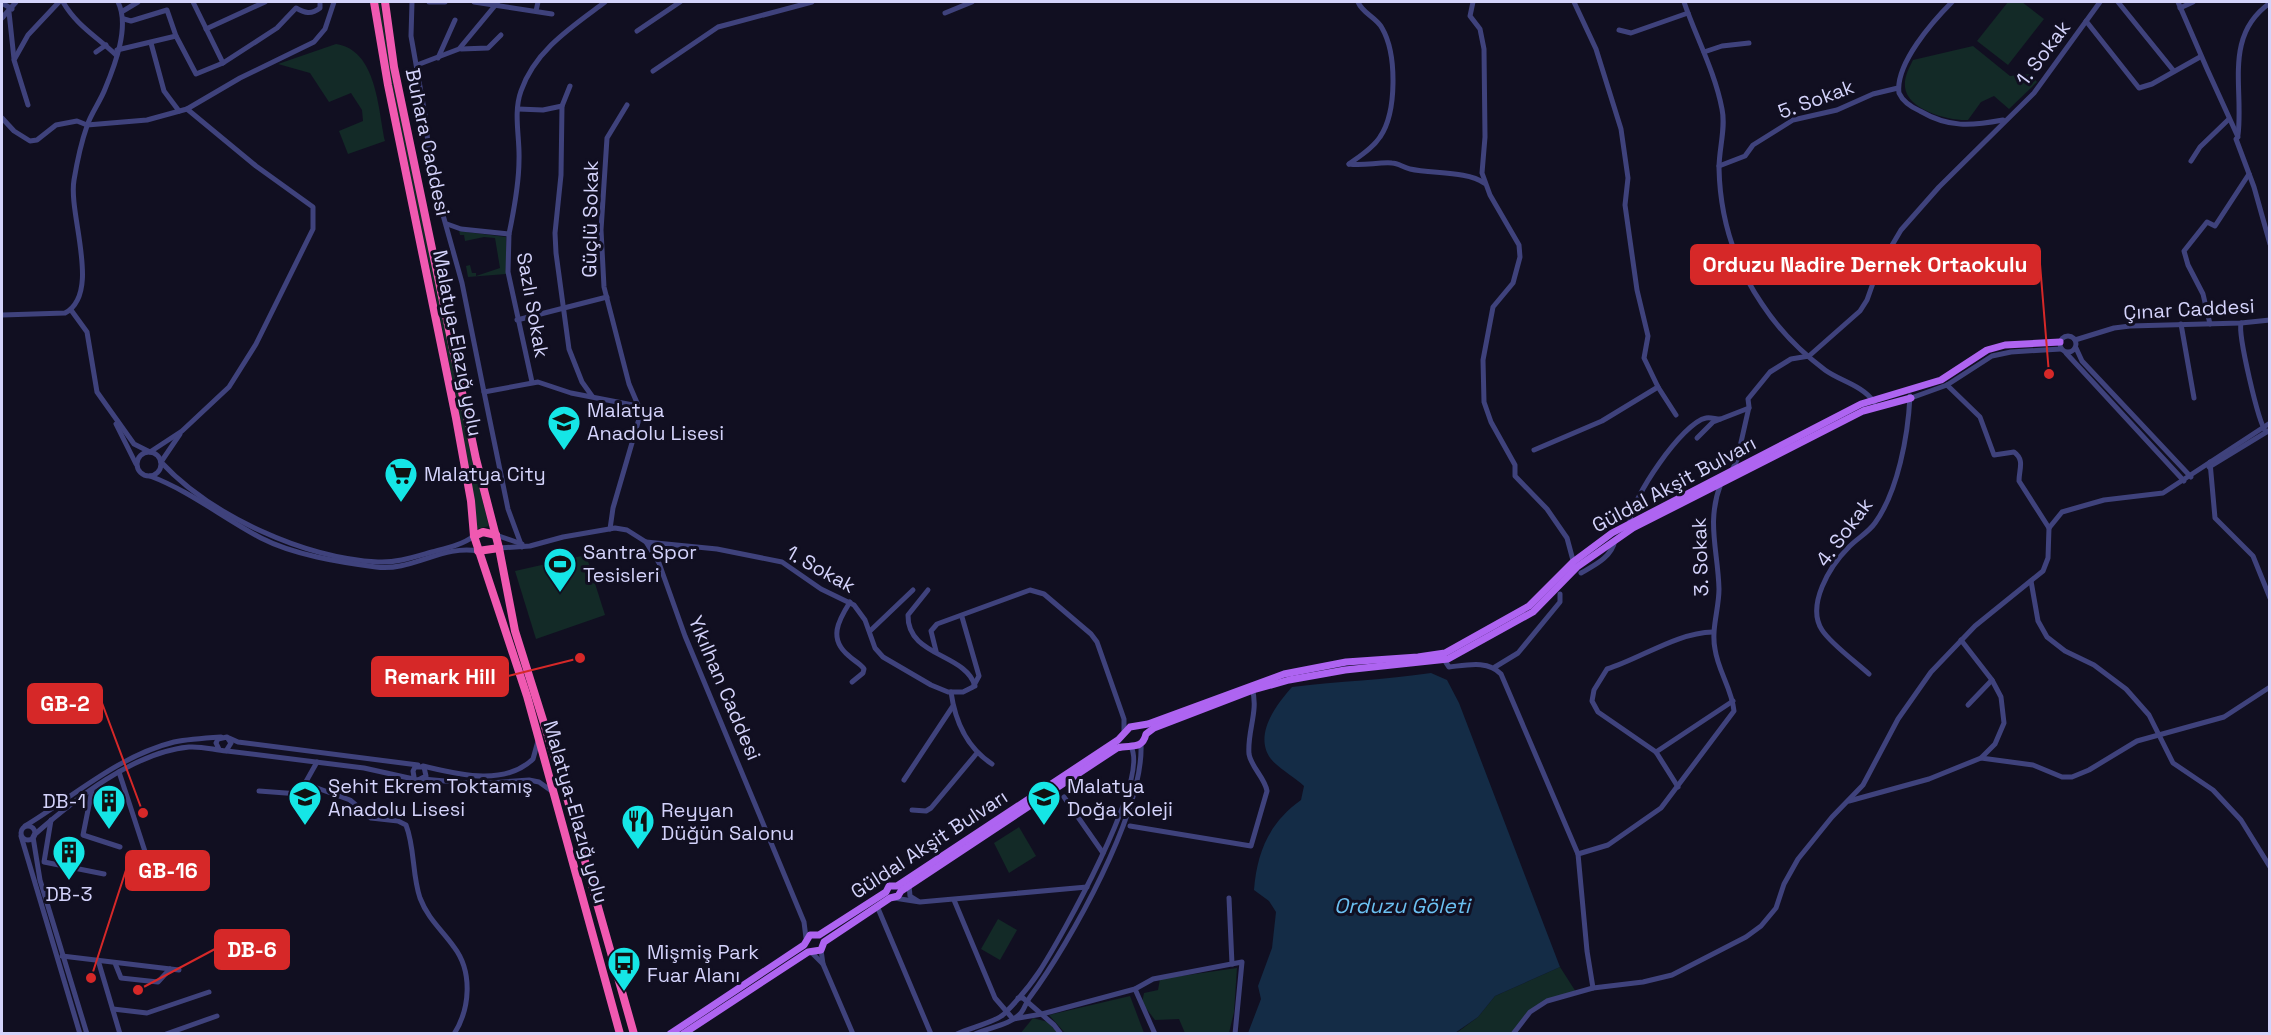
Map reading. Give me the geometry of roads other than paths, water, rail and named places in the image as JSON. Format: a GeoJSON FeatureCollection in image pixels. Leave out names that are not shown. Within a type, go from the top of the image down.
{"type":"FeatureCollection","features":[{"type":"Feature","properties":{"kind":"highway","name":"Malatya-Elazığ yolu"},"geometry":{"type":"LineString","coordinates":[[374,2],[388,85],[456,418],[471,501],[474,536],[539,740],[620,1034]]}},
{"type":"Feature","properties":{"kind":"highway","name":"Buhara Caddesi"},"geometry":{"type":"LineString","coordinates":[[385,2],[392,58],[476,458],[499,548],[515,631],[564,787],[634,1034]]}},
{"type":"Feature","properties":{"kind":"highway"},"geometry":{"type":"LineString","coordinates":[[474,536],[483,532],[496,535]]}},
{"type":"Feature","properties":{"kind":"highway"},"geometry":{"type":"LineString","coordinates":[[478,551],[499,548]]}},
{"type":"Feature","properties":{"kind":"main road","name":"Güldal Akşit Bulvarı"},"geometry":{"type":"LineString","coordinates":[[670,1034],[877,906],[1123,734],[1138,726],[1252,687],[1318,674],[1442,657],[1533,612],[1604,537],[1732,470],[1874,402],[1941,380],[1987,350],[2006,345],[2062,348]]}},
{"type":"Feature","properties":{"kind":"main road","name":"Güldal Akşit Bulvarı"},"geometry":{"type":"LineString","coordinates":[[1577,567],[1615,538],[1874,402],[1911,398]]}},
{"type":"Feature","properties":{"kind":"main road","name":"Güldal Akşit Bulvarı"},"geometry":{"type":"LineString","coordinates":[[1146,734],[1154,728],[1252,687]]}},
{"type":"Feature","properties":{"kind":"main road"},"geometry":{"type":"LineString","coordinates":[[1142,744],[1146,734]]}},
{"type":"Feature","properties":{"kind":"main road","name":"Güldal Akşit Bulvarı"},"geometry":{"type":"LineString","coordinates":[[683,1034],[808,947],[909,885],[1117,748],[1142,744]]}},
{"type":"Feature","properties":{"kind":"street"},"geometry":{"type":"LineString","coordinates":[[2,18],[16,2]]}},
{"type":"Feature","properties":{"kind":"street"},"geometry":{"type":"LineString","coordinates":[[14,60],[28,36],[61,2],[81,27],[93,33],[117,52],[176,36]]}},
{"type":"Feature","properties":{"kind":"street"},"geometry":{"type":"LineString","coordinates":[[2,315],[65,313],[71,310],[80,298],[83,271],[72,195],[87,125],[105,90],[117,52],[124,19],[118,2]]}},
{"type":"Feature","properties":{"kind":"street"},"geometry":{"type":"LineString","coordinates":[[123,11],[138,2]]}},
{"type":"Feature","properties":{"kind":"street"},"geometry":{"type":"LineString","coordinates":[[193,2],[223,63]]}},
{"type":"Feature","properties":{"kind":"street"},"geometry":{"type":"LineString","coordinates":[[206,29],[265,2]]}},
{"type":"Feature","properties":{"kind":"street"},"geometry":{"type":"LineString","coordinates":[[289,2],[305,13],[313,13],[320,9],[321,2]]}},
{"type":"Feature","properties":{"kind":"street"},"geometry":{"type":"LineString","coordinates":[[2,118],[30,141],[37,140],[56,125],[77,121],[87,125],[147,120],[188,109],[240,78],[314,42],[332,15],[334,2]]}},
{"type":"Feature","properties":{"kind":"street"},"geometry":{"type":"LineString","coordinates":[[412,2],[410,21],[431,172],[462,283],[508,509],[521,545]]}},
{"type":"Feature","properties":{"kind":"street"},"geometry":{"type":"LineString","coordinates":[[429,2],[445,2]]}},
{"type":"Feature","properties":{"kind":"street"},"geometry":{"type":"LineString","coordinates":[[474,2],[497,3],[552,14]]}},
{"type":"Feature","properties":{"kind":"street"},"geometry":{"type":"LineString","coordinates":[[536,11],[538,2]]}},
{"type":"Feature","properties":{"kind":"street","name":"Sazlı Sokak"},"geometry":{"type":"LineString","coordinates":[[532,382],[516,320],[507,264],[519,159],[518,109],[523,85],[547,48],[605,2]]}},
{"type":"Feature","properties":{"kind":"street"},"geometry":{"type":"LineString","coordinates":[[637,31],[680,2]]}},
{"type":"Feature","properties":{"kind":"street"},"geometry":{"type":"LineString","coordinates":[[653,71],[718,27],[789,4],[812,2]]}},
{"type":"Feature","properties":{"kind":"street"},"geometry":{"type":"LineString","coordinates":[[945,14],[972,2]]}},
{"type":"Feature","properties":{"kind":"street"},"geometry":{"type":"LineString","coordinates":[[1358,2],[1385,33],[1390,44],[1393,78],[1384,129],[1379,138],[1349,164],[1371,166],[1395,163],[1411,170],[1457,177],[1470,176],[1484,183]]}},
{"type":"Feature","properties":{"kind":"street"},"geometry":{"type":"LineString","coordinates":[[1473,2],[1470,16],[1480,29],[1484,49],[1485,138],[1482,173],[1484,183],[1519,245],[1520,257],[1513,283],[1493,307],[1483,360],[1484,402],[1491,422],[1515,465],[1515,476],[1547,509],[1567,538],[1577,567]]}},
{"type":"Feature","properties":{"kind":"street"},"geometry":{"type":"LineString","coordinates":[[1574,2],[1596,49],[1620,129],[1628,178],[1625,205],[1637,290],[1648,336],[1644,358],[1658,387],[1676,415]]}},
{"type":"Feature","properties":{"kind":"street"},"geometry":{"type":"LineString","coordinates":[[1684,2],[1704,52],[1722,110],[1719,166],[1722,207],[1737,261],[1762,304],[1793,344],[1827,371],[1874,402]]}},
{"type":"Feature","properties":{"kind":"street"},"geometry":{"type":"LineString","coordinates":[[1952,2],[1914,50],[1898,88],[1901,98],[1907,104],[1952,125],[1976,125],[2005,119]]}},
{"type":"Feature","properties":{"kind":"street","name":"1. Sokak"},"geometry":{"type":"LineString","coordinates":[[2005,119],[2034,93],[2100,2]]}},
{"type":"Feature","properties":{"kind":"street"},"geometry":{"type":"LineString","coordinates":[[2118,2],[2173,70]]}},
{"type":"Feature","properties":{"kind":"street"},"geometry":{"type":"LineString","coordinates":[[2193,2],[2179,4],[2200,57],[2238,137]]}},
{"type":"Feature","properties":{"kind":"street"},"geometry":{"type":"LineString","coordinates":[[2,3],[10,11],[14,60],[28,105]]}},
{"type":"Feature","properties":{"kind":"street"},"geometry":{"type":"LineString","coordinates":[[459,49],[497,3]]}},
{"type":"Feature","properties":{"kind":"street"},"geometry":{"type":"LineString","coordinates":[[2270,3],[2252,20],[2242,41],[2236,70],[2239,110],[2236,139],[2270,243]]}},
{"type":"Feature","properties":{"kind":"street"},"geometry":{"type":"LineString","coordinates":[[124,19],[131,21],[167,10],[176,36],[196,74],[223,63],[277,28],[296,8]]}},
{"type":"Feature","properties":{"kind":"street"},"geometry":{"type":"LineString","coordinates":[[1619,30],[1631,33],[1688,13]]}},
{"type":"Feature","properties":{"kind":"street"},"geometry":{"type":"LineString","coordinates":[[438,58],[455,21]]}},
{"type":"Feature","properties":{"kind":"street"},"geometry":{"type":"LineString","coordinates":[[2086,21],[2135,86],[2152,84],[2173,70],[2200,57]]}},
{"type":"Feature","properties":{"kind":"street"},"geometry":{"type":"LineString","coordinates":[[417,65],[459,49],[488,48],[501,35]]}},
{"type":"Feature","properties":{"kind":"street"},"geometry":{"type":"LineString","coordinates":[[151,43],[164,92],[179,111]]}},
{"type":"Feature","properties":{"kind":"street"},"geometry":{"type":"LineString","coordinates":[[1704,52],[1722,46],[1749,43]]}},
{"type":"Feature","properties":{"kind":"street"},"geometry":{"type":"LineString","coordinates":[[96,52],[106,45]]}},
{"type":"Feature","properties":{"kind":"street"},"geometry":{"type":"LineString","coordinates":[[570,86],[562,106],[561,175],[555,241],[569,349],[582,382],[592,396]]}},
{"type":"Feature","properties":{"kind":"street","name":"5. Sokak"},"geometry":{"type":"LineString","coordinates":[[1719,166],[1745,156],[1753,145],[1793,120],[1837,110],[1873,94],[1898,88]]}},
{"type":"Feature","properties":{"kind":"street","name":"Güçlü Sokak"},"geometry":{"type":"LineString","coordinates":[[627,105],[611,128],[606,142],[601,224],[603,282],[629,384],[638,406]]}},
{"type":"Feature","properties":{"kind":"street"},"geometry":{"type":"LineString","coordinates":[[518,109],[543,110],[562,106]]}},
{"type":"Feature","properties":{"kind":"street"},"geometry":{"type":"LineString","coordinates":[[138,468],[139,457],[182,431],[229,387],[256,344],[313,229],[313,207],[256,166],[188,109]]}},
{"type":"Feature","properties":{"kind":"street","name":"3. Sokak"},"geometry":{"type":"LineString","coordinates":[[1733,701],[1715,651],[1713,632],[1719,590],[1711,521],[1720,484],[1737,460],[1749,407],[1748,399],[1770,372],[1791,359],[1809,357],[1860,311],[1868,300],[1878,269],[1901,230],[2005,119]]}},
{"type":"Feature","properties":{"kind":"street"},"geometry":{"type":"LineString","coordinates":[[2191,161],[2200,147],[2229,119]]}},
{"type":"Feature","properties":{"kind":"street"},"geometry":{"type":"LineString","coordinates":[[418,176],[431,172]]}},
{"type":"Feature","properties":{"kind":"street"},"geometry":{"type":"LineString","coordinates":[[2210,324],[2203,294],[2187,265],[2184,251],[2207,222],[2215,226],[2249,174]]}},
{"type":"Feature","properties":{"kind":"street"},"geometry":{"type":"LineString","coordinates":[[447,224],[461,229],[509,234]]}},
{"type":"Feature","properties":{"kind":"street"},"geometry":{"type":"LineString","coordinates":[[516,320],[607,297]]}},
{"type":"Feature","properties":{"kind":"street"},"geometry":{"type":"LineString","coordinates":[[71,310],[87,332],[98,392],[134,444],[157,455],[161,462],[186,485],[264,534],[317,551],[378,562],[404,560],[456,546],[474,536]]}},
{"type":"Feature","properties":{"kind":"street","name":"Çınar Caddesi"},"geometry":{"type":"LineString","coordinates":[[2062,348],[2066,336],[2075,340],[2114,328],[2270,320]]}},
{"type":"Feature","properties":{"kind":"street"},"geometry":{"type":"LineString","coordinates":[[2241,323],[2251,384],[2266,430]]}},
{"type":"Feature","properties":{"kind":"street"},"geometry":{"type":"LineString","coordinates":[[2181,324],[2194,398]]}},
{"type":"Feature","properties":{"kind":"street"},"geometry":{"type":"LineString","coordinates":[[2075,340],[2082,361],[2191,477]]}},
{"type":"Feature","properties":{"kind":"street"},"geometry":{"type":"LineString","coordinates":[[2062,348],[2184,481]]}},
{"type":"Feature","properties":{"kind":"street","name":"Çınar Caddesi"},"geometry":{"type":"LineString","coordinates":[[1911,398],[1947,385],[1984,359],[2000,353],[2076,348]]}},
{"type":"Feature","properties":{"kind":"street"},"geometry":{"type":"LineString","coordinates":[[484,392],[532,382],[638,406],[640,415],[613,508],[610,529]]}},
{"type":"Feature","properties":{"kind":"street"},"geometry":{"type":"LineString","coordinates":[[1514,1034],[1539,1005],[1593,988],[1672,975],[1754,932],[1776,908],[1784,884],[1798,859],[1866,779],[1898,719],[1920,686],[1961,640],[2004,601],[2031,581],[2048,562],[2049,528],[2019,481],[2022,462],[2014,452],[1994,455],[1980,417],[1947,385]]}},
{"type":"Feature","properties":{"kind":"street"},"geometry":{"type":"LineString","coordinates":[[1534,450],[1602,421],[1658,387]]}},
{"type":"Feature","properties":{"kind":"street","name":"4. Sokak"},"geometry":{"type":"LineString","coordinates":[[1869,674],[1822,630],[1816,612],[1817,605],[1836,562],[1874,525],[1882,510],[1896,472],[1911,398],[1910,389]]}},
{"type":"Feature","properties":{"kind":"street"},"geometry":{"type":"LineString","coordinates":[[106,404],[143,474],[176,485],[262,539],[317,556],[379,568],[406,566],[465,549],[478,551]]}},
{"type":"Feature","properties":{"kind":"street"},"geometry":{"type":"LineString","coordinates":[[1697,438],[1708,425],[1749,407]]}},
{"type":"Feature","properties":{"kind":"street"},"geometry":{"type":"LineString","coordinates":[[1630,522],[1630,516],[1644,489],[1675,443],[1691,426],[1706,418],[1720,419]]}},
{"type":"Feature","properties":{"kind":"street"},"geometry":{"type":"LineString","coordinates":[[2049,528],[2062,512],[2075,507],[2124,496],[2159,494],[2191,477],[2266,430],[2270,423]]}},
{"type":"Feature","properties":{"kind":"street"},"geometry":{"type":"LineString","coordinates":[[150,476],[159,470],[161,462],[182,431]]}},
{"type":"Feature","properties":{"kind":"street"},"geometry":{"type":"LineString","coordinates":[[2211,464],[2212,508],[2215,518],[2253,556],[2270,598]]}},
{"type":"Feature","properties":{"kind":"street"},"geometry":{"type":"LineString","coordinates":[[499,548],[530,546],[563,537],[610,529],[627,530],[646,542]]}},
{"type":"Feature","properties":{"kind":"street"},"geometry":{"type":"LineString","coordinates":[[496,535],[521,545]]}},
{"type":"Feature","properties":{"kind":"street","name":"1. Sokak"},"geometry":{"type":"LineString","coordinates":[[646,542],[717,549],[782,562],[821,589],[850,602],[859,609],[870,631],[875,648],[883,657],[931,685],[951,692]]}},
{"type":"Feature","properties":{"kind":"street","name":"Yıkılhan Caddesi"},"geometry":{"type":"LineString","coordinates":[[646,542],[659,563],[685,636],[804,922],[808,947]]}},
{"type":"Feature","properties":{"kind":"street"},"geometry":{"type":"LineString","coordinates":[[2031,581],[2036,612],[2047,637],[2065,651],[2094,665],[2126,689],[2149,715],[2173,763],[2211,788],[2241,820],[2270,867]]}},
{"type":"Feature","properties":{"kind":"street"},"geometry":{"type":"LineString","coordinates":[[870,631],[913,590]]}},
{"type":"Feature","properties":{"kind":"street"},"geometry":{"type":"LineString","coordinates":[[928,590],[908,615],[913,637],[970,673],[975,686]]}},
{"type":"Feature","properties":{"kind":"street"},"geometry":{"type":"LineString","coordinates":[[936,651],[930,631],[937,624],[1024,591],[1044,594],[1098,642],[1124,719],[1123,734],[1135,754],[1135,768],[1103,854],[1038,973],[1005,1012],[957,1034]]}},
{"type":"Feature","properties":{"kind":"street"},"geometry":{"type":"LineString","coordinates":[[1495,668],[1518,653],[1560,602],[1560,594]]}},
{"type":"Feature","properties":{"kind":"street"},"geometry":{"type":"LineString","coordinates":[[850,602],[837,624],[836,633],[842,649],[860,664],[864,671],[852,682]]}},
{"type":"Feature","properties":{"kind":"street"},"geometry":{"type":"LineString","coordinates":[[962,616],[979,670],[975,686],[963,692],[951,692],[953,705],[958,724],[977,753],[992,764]]}},
{"type":"Feature","properties":{"kind":"street"},"geometry":{"type":"LineString","coordinates":[[1678,788],[1656,752],[1598,712],[1592,701],[1594,690],[1607,669],[1662,646],[1702,633],[1713,632]]}},
{"type":"Feature","properties":{"kind":"street"},"geometry":{"type":"LineString","coordinates":[[1848,801],[1920,782],[1981,758],[1999,738],[2004,723],[2004,706],[1992,680],[1961,640]]}},
{"type":"Feature","properties":{"kind":"street"},"geometry":{"type":"LineString","coordinates":[[1442,657],[1449,667],[1476,664],[1495,668],[1501,674],[1578,854],[1587,951],[1593,988]]}},
{"type":"Feature","properties":{"kind":"street"},"geometry":{"type":"LineString","coordinates":[[1968,705],[1992,680]]}},
{"type":"Feature","properties":{"kind":"street"},"geometry":{"type":"LineString","coordinates":[[1131,826],[1251,846],[1267,792],[1266,784],[1249,756],[1255,704],[1252,687]]}},
{"type":"Feature","properties":{"kind":"street"},"geometry":{"type":"LineString","coordinates":[[1981,758],[2033,765],[2062,777],[2073,777],[2089,770],[2131,744],[2218,720],[2270,687]]}},
{"type":"Feature","properties":{"kind":"street"},"geometry":{"type":"LineString","coordinates":[[1578,854],[1608,845],[1661,808],[1730,720],[1734,711],[1733,701],[1656,752]]}},
{"type":"Feature","properties":{"kind":"street"},"geometry":{"type":"LineString","coordinates":[[904,780],[953,705]]}},
{"type":"Feature","properties":{"kind":"street"},"geometry":{"type":"LineString","coordinates":[[1124,719],[1138,726],[1146,734]]}},
{"type":"Feature","properties":{"kind":"street"},"geometry":{"type":"LineString","coordinates":[[80,1034],[55,955],[21,836],[21,829],[111,769],[173,742],[225,737],[238,742],[421,765],[459,774],[489,776],[511,773],[526,766],[533,759],[539,740]]}},
{"type":"Feature","properties":{"kind":"street"},"geometry":{"type":"LineString","coordinates":[[223,750],[217,741],[225,737]]}},
{"type":"Feature","properties":{"kind":"street"},"geometry":{"type":"LineString","coordinates":[[223,750],[231,743],[225,737]]}},
{"type":"Feature","properties":{"kind":"street"},"geometry":{"type":"LineString","coordinates":[[1013,1019],[1023,1010],[1047,974],[1110,856],[1135,791],[1142,744]]}},
{"type":"Feature","properties":{"kind":"street"},"geometry":{"type":"LineString","coordinates":[[21,836],[27,840],[34,836],[51,820],[119,772],[167,751],[191,747],[317,762],[423,779],[477,784],[529,780],[539,782],[554,793]]}},
{"type":"Feature","properties":{"kind":"street"},"geometry":{"type":"LineString","coordinates":[[912,810],[922,812],[931,808],[977,753]]}},
{"type":"Feature","properties":{"kind":"street"},"geometry":{"type":"LineString","coordinates":[[259,791],[299,794],[317,762]]}},
{"type":"Feature","properties":{"kind":"street"},"geometry":{"type":"LineString","coordinates":[[414,777],[413,771],[421,765]]}},
{"type":"Feature","properties":{"kind":"street"},"geometry":{"type":"LineString","coordinates":[[421,765],[427,771],[423,779]]}},
{"type":"Feature","properties":{"kind":"street"},"geometry":{"type":"LineString","coordinates":[[119,772],[155,882]]}},
{"type":"Feature","properties":{"kind":"street"},"geometry":{"type":"LineString","coordinates":[[306,784],[350,800],[371,818],[398,821],[406,825],[419,894],[424,908],[437,928],[455,947],[464,969],[468,1004],[462,1022],[454,1034]]}},
{"type":"Feature","properties":{"kind":"street"},"geometry":{"type":"LineString","coordinates":[[92,790],[83,835],[120,847]]}},
{"type":"Feature","properties":{"kind":"street"},"geometry":{"type":"LineString","coordinates":[[1064,797],[1103,854]]}},
{"type":"Feature","properties":{"kind":"street"},"geometry":{"type":"LineString","coordinates":[[51,820],[44,862],[104,874]]}},
{"type":"Feature","properties":{"kind":"street"},"geometry":{"type":"LineString","coordinates":[[25,826],[33,828],[40,880],[87,1034]]}},
{"type":"Feature","properties":{"kind":"street"},"geometry":{"type":"LineString","coordinates":[[909,885],[910,896],[917,902]]}},
{"type":"Feature","properties":{"kind":"street"},"geometry":{"type":"LineString","coordinates":[[895,893],[917,902],[1094,886]]}},
{"type":"Feature","properties":{"kind":"street"},"geometry":{"type":"LineString","coordinates":[[1229,898],[1232,964]]}},
{"type":"Feature","properties":{"kind":"street"},"geometry":{"type":"LineString","coordinates":[[954,900],[998,1003],[1013,1019]]}},
{"type":"Feature","properties":{"kind":"street"},"geometry":{"type":"LineString","coordinates":[[877,906],[931,1034]]}},
{"type":"Feature","properties":{"kind":"street","name":"Yıkılhan Caddesi"},"geometry":{"type":"LineString","coordinates":[[804,922],[820,940]]}},
{"type":"Feature","properties":{"kind":"street"},"geometry":{"type":"LineString","coordinates":[[820,940],[823,964],[853,1034]]}},
{"type":"Feature","properties":{"kind":"street"},"geometry":{"type":"LineString","coordinates":[[808,947],[823,964]]}},
{"type":"Feature","properties":{"kind":"street"},"geometry":{"type":"LineString","coordinates":[[55,955],[179,970]]}},
{"type":"Feature","properties":{"kind":"street"},"geometry":{"type":"LineString","coordinates":[[98,960],[120,1034]]}},
{"type":"Feature","properties":{"kind":"street"},"geometry":{"type":"LineString","coordinates":[[975,1034],[1013,1019],[1042,1014],[1135,989],[1153,979],[1242,962],[1235,1034]]}},
{"type":"Feature","properties":{"kind":"street"},"geometry":{"type":"LineString","coordinates":[[115,963],[121,978],[158,982],[170,969]]}},
{"type":"Feature","properties":{"kind":"street"},"geometry":{"type":"LineString","coordinates":[[1135,989],[1155,1034]]}},
{"type":"Feature","properties":{"kind":"street"},"geometry":{"type":"LineString","coordinates":[[113,1009],[147,1013],[209,992]]}},
{"type":"Feature","properties":{"kind":"street"},"geometry":{"type":"LineString","coordinates":[[1018,998],[1023,998],[1061,1034]]}},
{"type":"Feature","properties":{"kind":"street"},"geometry":{"type":"LineString","coordinates":[[998,1003],[1003,1005],[1011,1003]]}},
{"type":"Feature","properties":{"kind":"street"},"geometry":{"type":"LineString","coordinates":[[166,1034],[217,1016]]}},
{"type":"Feature","properties":{"kind":"water","name":"Orduzu Göleti"},"geometry":{"type":"Polygon","coordinates":[[[1431,673],[1447,680],[1459,703],[1560,967],[1495,996],[1478,1017],[1455,1033],[1248,1033],[1261,999],[1258,986],[1272,948],[1276,912],[1269,901],[1254,890],[1258,863],[1273,829],[1281,818],[1301,800],[1304,786],[1278,766],[1266,750],[1264,740],[1266,730],[1274,711],[1292,687],[1431,673]]]}},
{"type":"Feature","properties":{"kind":"place","name":"Orduzu Nadire Dernek Ortaokulu"},"geometry":{"type":"Point","coordinates":[2049,374]}},
{"type":"Feature","properties":{"kind":"place","name":"Malatya Anadolu Lisesi"},"geometry":{"type":"Point","coordinates":[564,451]}},
{"type":"Feature","properties":{"kind":"place","name":"Malatya City"},"geometry":{"type":"Point","coordinates":[401,503]}},
{"type":"Feature","properties":{"kind":"place","name":"Santra Spor Tesisleri"},"geometry":{"type":"Point","coordinates":[560,593]}},
{"type":"Feature","properties":{"kind":"place","name":"Remark Hill"},"geometry":{"type":"Point","coordinates":[580,658]}},
{"type":"Feature","properties":{"kind":"place","name":"GB-2"},"geometry":{"type":"Point","coordinates":[143,813]}},
{"type":"Feature","properties":{"kind":"place","name":"Şehit Ekrem Toktamış Anadolu Lisesi"},"geometry":{"type":"Point","coordinates":[305,826]}},
{"type":"Feature","properties":{"kind":"place","name":"Malatya Doğa Koleji"},"geometry":{"type":"Point","coordinates":[1044,826]}},
{"type":"Feature","properties":{"kind":"place","name":"DB-1"},"geometry":{"type":"Point","coordinates":[109,830]}},
{"type":"Feature","properties":{"kind":"place","name":"Reyyan Düğün Salonu"},"geometry":{"type":"Point","coordinates":[638,850]}},
{"type":"Feature","properties":{"kind":"place","name":"DB-3"},"geometry":{"type":"Point","coordinates":[69,881]}},
{"type":"Feature","properties":{"kind":"place","name":"GB-16"},"geometry":{"type":"Point","coordinates":[91,978]}},
{"type":"Feature","properties":{"kind":"place","name":"DB-6"},"geometry":{"type":"Point","coordinates":[138,990]}},
{"type":"Feature","properties":{"kind":"place","name":"Mişmiş Park Fuar Alanı"},"geometry":{"type":"Point","coordinates":[624,992]}}]}
